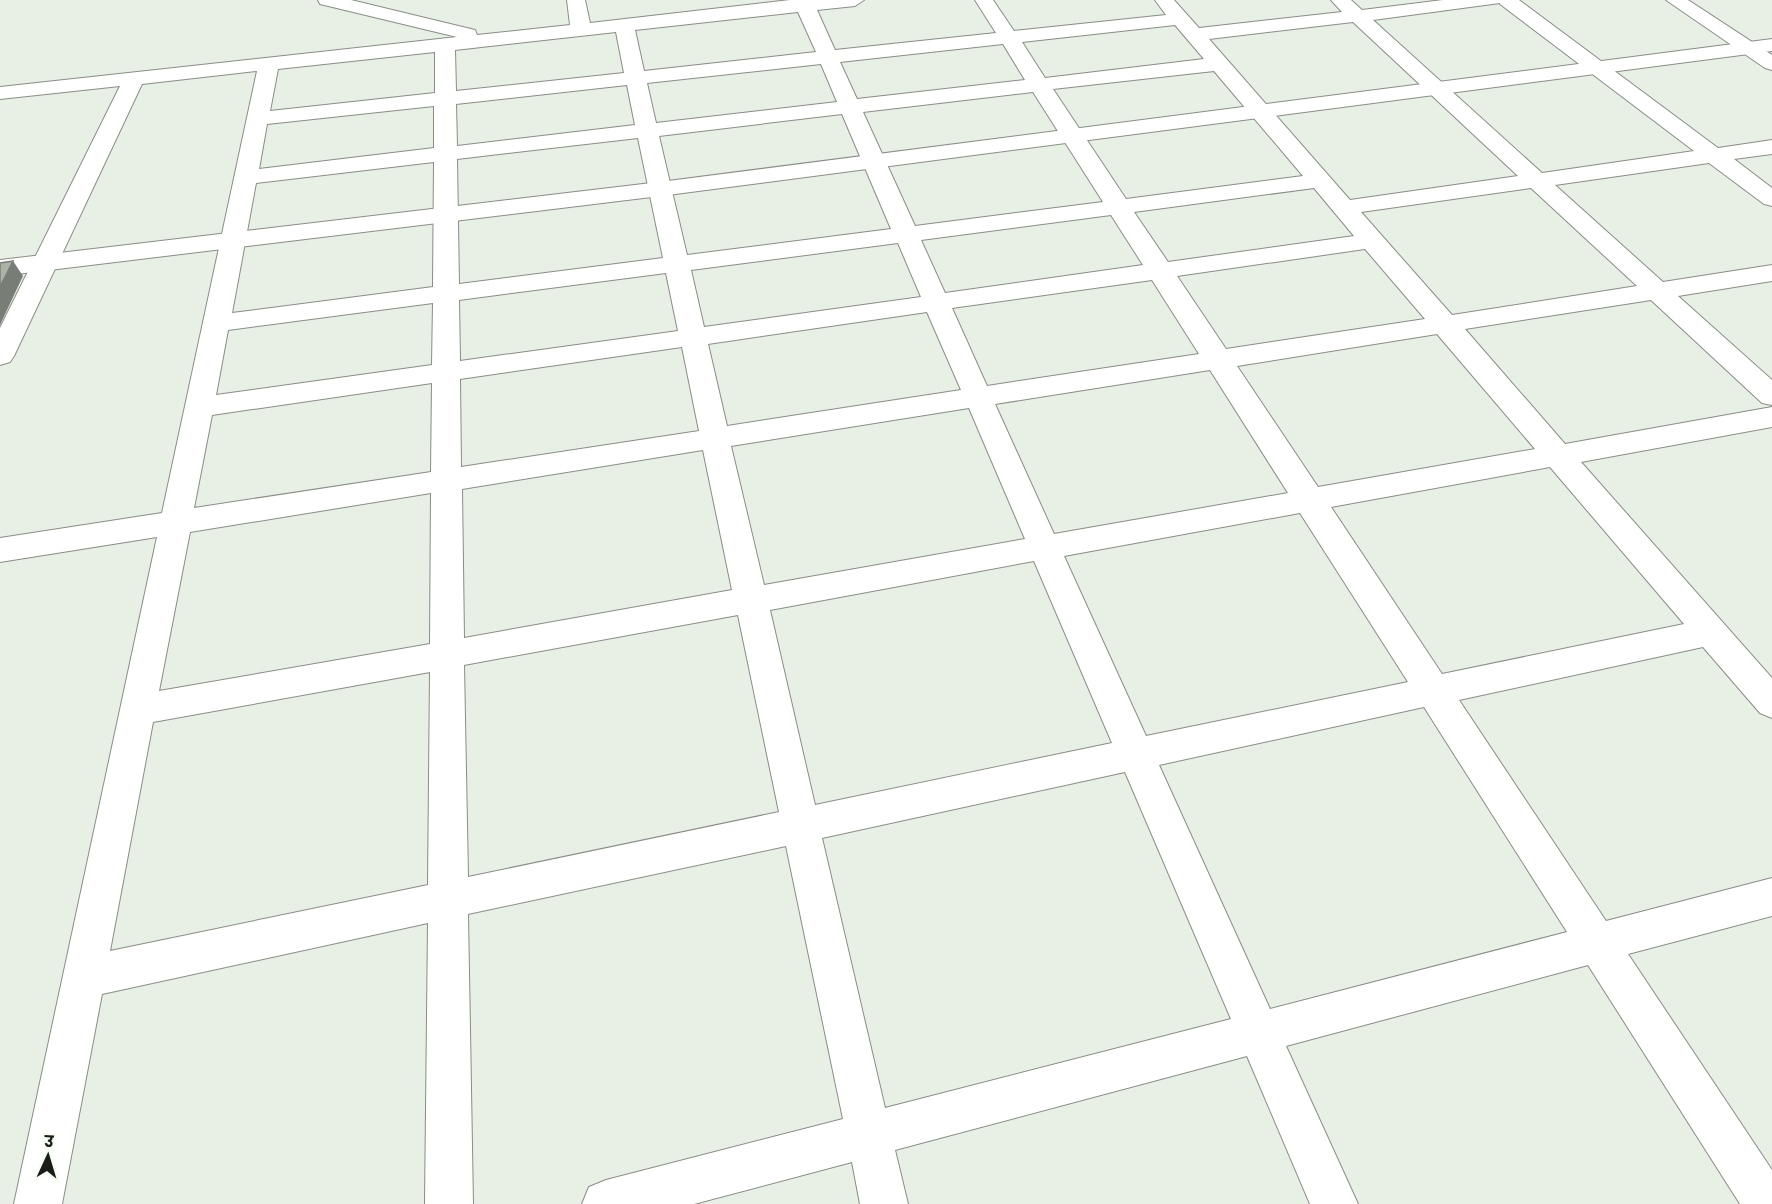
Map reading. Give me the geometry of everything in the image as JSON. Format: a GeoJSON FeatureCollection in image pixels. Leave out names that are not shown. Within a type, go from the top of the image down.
{"type":"FeatureCollection","features":[{"type":"Feature","properties":{"kind":"street"},"geometry":{"type":"LineString","coordinates":[[327,0],[490,40]]}},
{"type":"Feature","properties":{"kind":"street"},"geometry":{"type":"LineString","coordinates":[[576,0],[581,30]]}},
{"type":"Feature","properties":{"kind":"street"},"geometry":{"type":"LineString","coordinates":[[0,93],[581,30],[802,3],[855,0]]}},
{"type":"Feature","properties":{"kind":"street"},"geometry":{"type":"LineString","coordinates":[[984,0],[1767,1204]]}},
{"type":"Feature","properties":{"kind":"street"},"geometry":{"type":"LineString","coordinates":[[258,119],[1179,18],[1492,0]]}},
{"type":"Feature","properties":{"kind":"street"},"geometry":{"type":"LineString","coordinates":[[1507,0],[1772,199]]}},
{"type":"Feature","properties":{"kind":"street"},"geometry":{"type":"LineString","coordinates":[[1675,0],[1772,64]]}},
{"type":"Feature","properties":{"kind":"street"},"geometry":{"type":"LineString","coordinates":[[802,3],[828,57],[1334,1204]]}},
{"type":"Feature","properties":{"kind":"street"},"geometry":{"type":"LineString","coordinates":[[1349,8],[1772,396]]}},
{"type":"Feature","properties":{"kind":"street"},"geometry":{"type":"LineString","coordinates":[[1179,18],[1772,703]]}},
{"type":"Feature","properties":{"kind":"street"},"geometry":{"type":"LineString","coordinates":[[624,25],[884,1204]]}},
{"type":"Feature","properties":{"kind":"street"},"geometry":{"type":"LineString","coordinates":[[445,44],[449,1204]]}},
{"type":"Feature","properties":{"kind":"street"},"geometry":{"type":"LineString","coordinates":[[0,268],[660,189],[1772,45]]}},
{"type":"Feature","properties":{"kind":"street"},"geometry":{"type":"LineString","coordinates":[[38,1204],[269,63]]}},
{"type":"Feature","properties":{"kind":"street"},"geometry":{"type":"LineString","coordinates":[[246,177],[1218,64]]}},
{"type":"Feature","properties":{"kind":"street"},"geometry":{"type":"LineString","coordinates":[[0,356],[134,78]]}},
{"type":"Feature","properties":{"kind":"street"},"geometry":{"type":"LineString","coordinates":[[1342,208],[1772,147]]}},
{"type":"Feature","properties":{"kind":"street"},"geometry":{"type":"LineString","coordinates":[[217,323],[1318,181]]}},
{"type":"Feature","properties":{"kind":"street"},"geometry":{"type":"LineString","coordinates":[[200,407],[1370,241]]}},
{"type":"Feature","properties":{"kind":"street"},"geometry":{"type":"LineString","coordinates":[[0,550],[1772,273]]}},
{"type":"Feature","properties":{"kind":"street"},"geometry":{"type":"LineString","coordinates":[[138,710],[1772,417]]}},
{"type":"Feature","properties":{"kind":"street"},"geometry":{"type":"LineString","coordinates":[[84,977],[1711,632]]}},
{"type":"Feature","properties":{"kind":"street"},"geometry":{"type":"LineString","coordinates":[[606,1204],[1772,897]]}},
{"type":"Feature","properties":{"kind":"building"},"geometry":{"type":"Polygon","coordinates":[[[13,261],[0,287],[0,263],[13,261]]]}}]}
